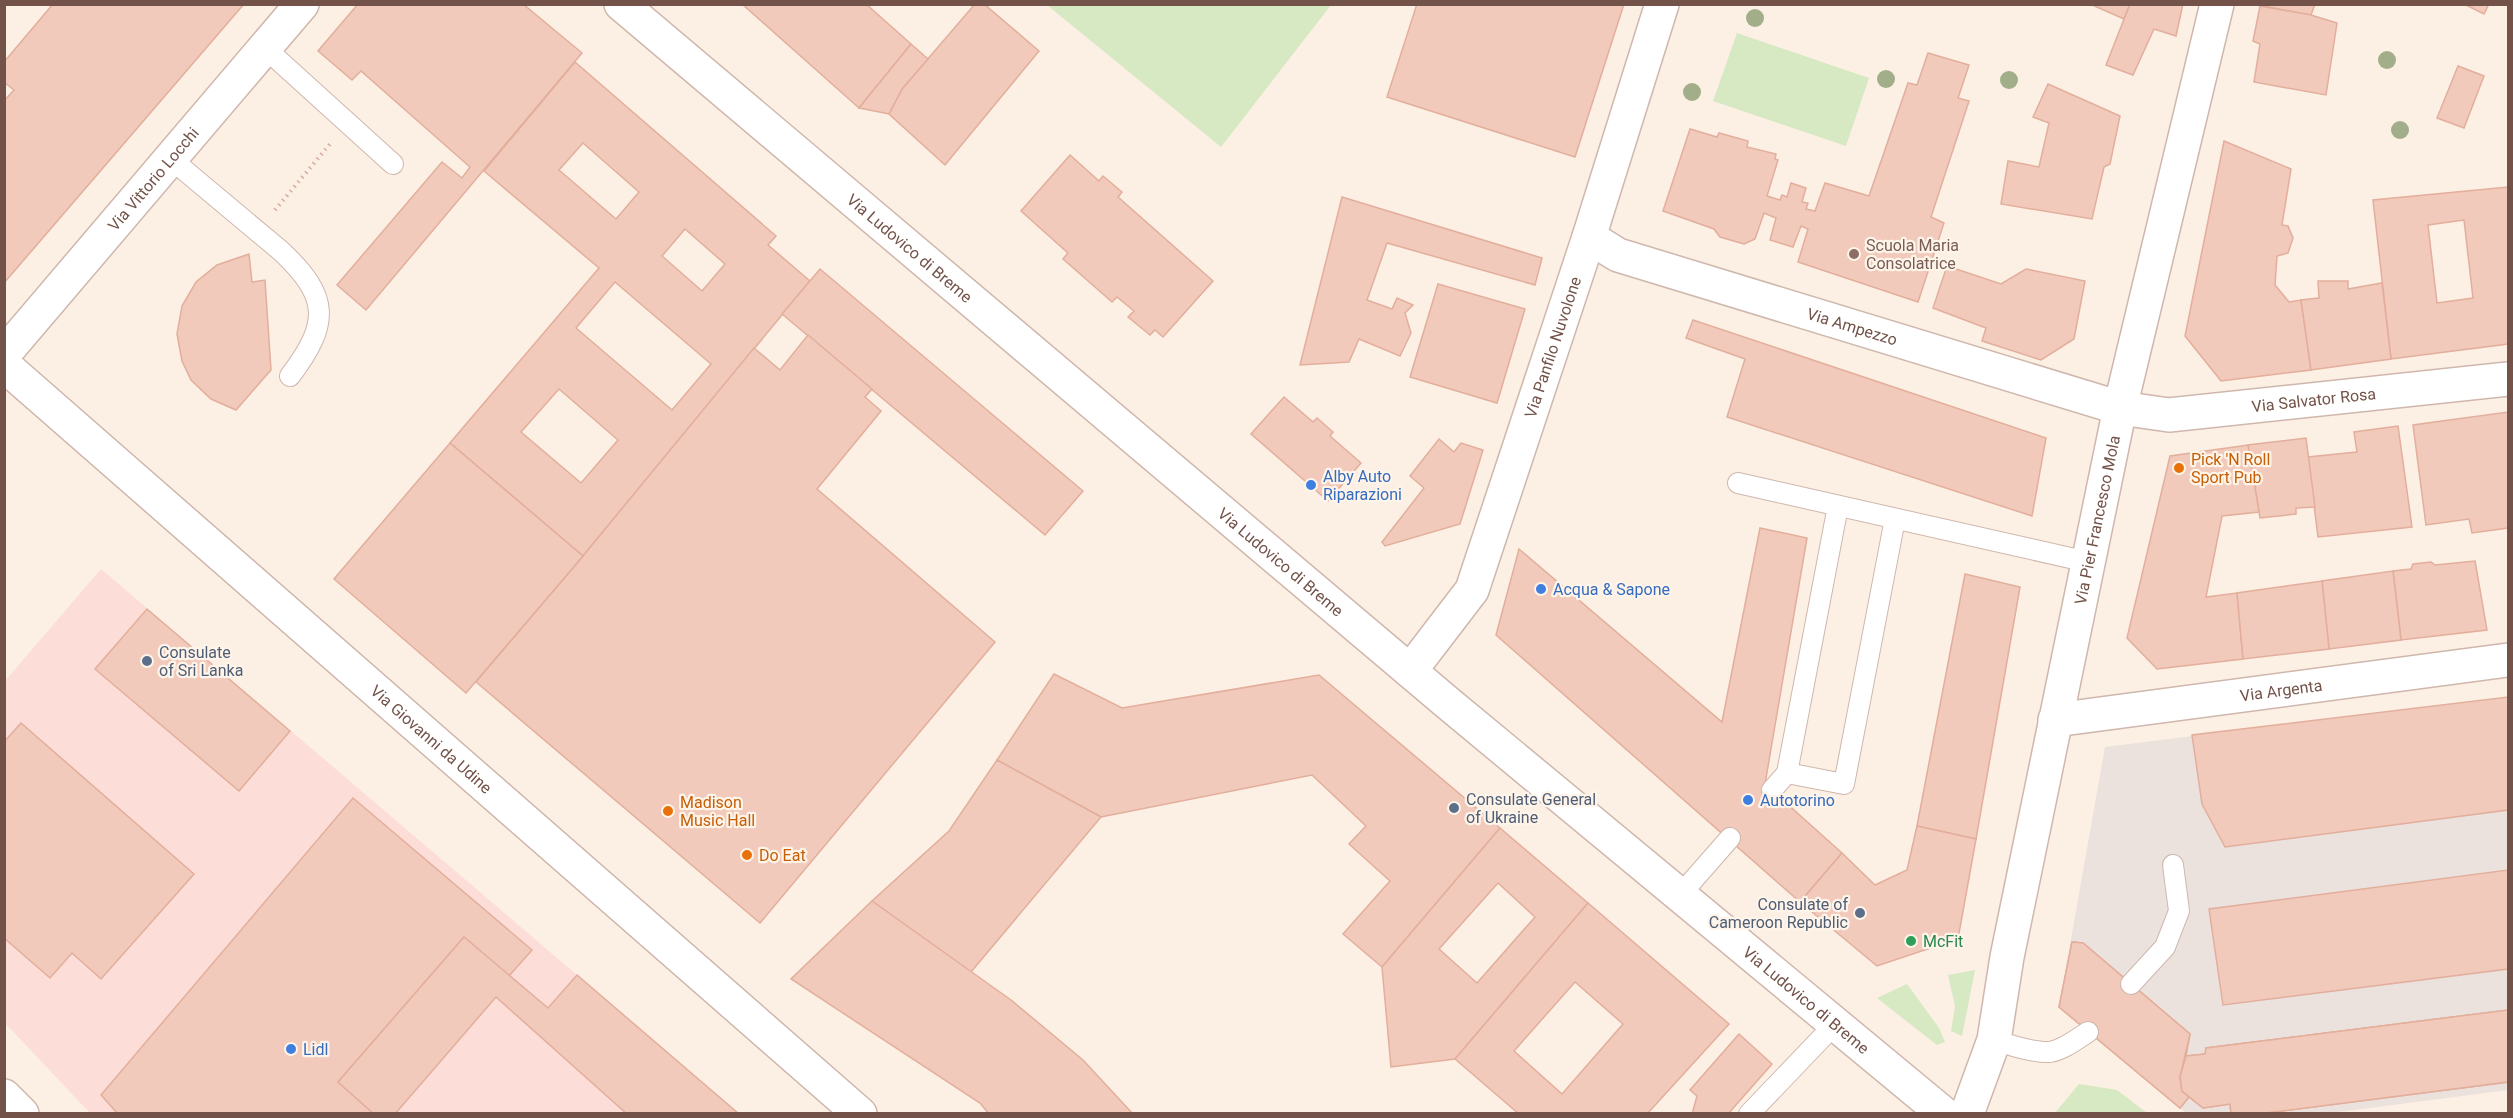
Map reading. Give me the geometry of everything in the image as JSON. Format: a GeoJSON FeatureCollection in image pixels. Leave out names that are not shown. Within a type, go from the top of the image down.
{"type":"FeatureCollection","features":[{"type":"Feature","properties":{"kind":"street","name":"Via Vittorio Locchi"},"geometry":{"type":"LineString","coordinates":[[4,354],[302,4]]}},
{"type":"Feature","properties":{"kind":"street","name":"Via Ludovico di Breme"},"geometry":{"type":"LineString","coordinates":[[621,4],[1410,671],[1835,1024],[1912,1101],[1944,1113]]}},
{"type":"Feature","properties":{"kind":"street","name":"Via Panfilo Nuvolone"},"geometry":{"type":"LineString","coordinates":[[1410,671],[1472,590],[1589,237],[1662,4]]}},
{"type":"Feature","properties":{"kind":"street","name":"Via Pier Francesco Mola"},"geometry":{"type":"LineString","coordinates":[[1967,1113],[1994,1040],[2007,957],[2120,408],[2217,4]]}},
{"type":"Feature","properties":{"kind":"street","name":"Via Ampezzo"},"geometry":{"type":"LineString","coordinates":[[1589,237],[1618,255],[2120,408]]}},
{"type":"Feature","properties":{"kind":"street","name":"Via Giovanni da Udine"},"geometry":{"type":"LineString","coordinates":[[4,365],[860,1113]]}},
{"type":"Feature","properties":{"kind":"street","name":"Via Salvator Rosa"},"geometry":{"type":"LineString","coordinates":[[2120,408],[2169,415],[2508,379]]}},
{"type":"Feature","properties":{"kind":"street","name":"Via Argenta"},"geometry":{"type":"LineString","coordinates":[[2055,720],[2508,660]]}},
{"type":"Feature","properties":{"kind":"street"},"geometry":{"type":"LineString","coordinates":[[4,1096],[22,1113]]}},
{"type":"Feature","properties":{"kind":"lane"},"geometry":{"type":"LineString","coordinates":[[265,48],[393,164]]}},
{"type":"Feature","properties":{"kind":"lane"},"geometry":{"type":"LineString","coordinates":[[171,159],[298,267],[313,286],[319,306],[316,333],[307,353],[290,376]]}},
{"type":"Feature","properties":{"kind":"lane"},"geometry":{"type":"LineString","coordinates":[[1738,483],[2088,562]]}},
{"type":"Feature","properties":{"kind":"lane"},"geometry":{"type":"LineString","coordinates":[[1772,790],[1787,773],[1839,506]]}},
{"type":"Feature","properties":{"kind":"lane"},"geometry":{"type":"LineString","coordinates":[[1787,773],[1844,784],[1895,519]]}},
{"type":"Feature","properties":{"kind":"lane"},"geometry":{"type":"LineString","coordinates":[[1680,895],[1730,838]]}},
{"type":"Feature","properties":{"kind":"lane"},"geometry":{"type":"LineString","coordinates":[[2131,984],[2165,947],[2179,911],[2173,865]]}},
{"type":"Feature","properties":{"kind":"lane"},"geometry":{"type":"LineString","coordinates":[[1749,1113],[1835,1024]]}},
{"type":"Feature","properties":{"kind":"lane"},"geometry":{"type":"LineString","coordinates":[[1994,1040],[2012,1046],[2050,1052],[2071,1043],[2088,1032]]}},
{"type":"Feature","properties":{"kind":"path"},"geometry":{"type":"LineString","coordinates":[[257,231],[347,123]]}},
{"type":"Feature","properties":{"kind":"shaded area"},"geometry":{"type":"Polygon","coordinates":[[[101,569],[739,1113],[90,1113],[5,1023],[5,681],[101,569]]]}},
{"type":"Feature","properties":{"kind":"shaded area"},"geometry":{"type":"Polygon","coordinates":[[[2508,697],[2508,1090],[2331,1113],[2186,1113],[2059,1007],[2105,747],[2508,697]]]}},
{"type":"Feature","properties":{"kind":"green space"},"geometry":{"type":"Polygon","coordinates":[[[1047,5],[1331,5],[1221,147],[1047,5]]]}},
{"type":"Feature","properties":{"kind":"green space"},"geometry":{"type":"Polygon","coordinates":[[[1737,33],[1869,78],[1846,146],[1713,101],[1737,33]]]}},
{"type":"Feature","properties":{"kind":"green space"},"geometry":{"type":"Polygon","coordinates":[[[1975,970],[1962,1036],[1951,1031],[1955,1006],[1948,975],[1975,970]]]}},
{"type":"Feature","properties":{"kind":"green space"},"geometry":{"type":"Polygon","coordinates":[[[1907,984],[1939,1028],[1945,1042],[1937,1045],[1877,998],[1907,984]]]}},
{"type":"Feature","properties":{"kind":"green space"},"geometry":{"type":"Polygon","coordinates":[[[2079,1084],[2117,1090],[2147,1113],[2055,1113],[2079,1084]]]}},
{"type":"Feature","properties":{"kind":"building"},"geometry":{"type":"Polygon","coordinates":[[[53,4],[244,4],[4,283],[4,101],[14,90],[4,82],[4,62],[53,4]]]}},
{"type":"Feature","properties":{"kind":"building"},"geometry":{"type":"Polygon","coordinates":[[[358,4],[523,4],[582,53],[366,310],[337,285],[442,162],[462,178],[470,167],[361,71],[352,80],[318,51],[358,4]]]}},
{"type":"Feature","properties":{"kind":"building"},"geometry":{"type":"Polygon","coordinates":[[[742,4],[866,4],[911,44],[859,108],[742,4]]]}},
{"type":"Feature","properties":{"kind":"building"},"geometry":{"type":"Polygon","coordinates":[[[975,4],[984,4],[1039,51],[945,165],[889,114],[902,89],[975,4]]]}},
{"type":"Feature","properties":{"kind":"building"},"geometry":{"type":"Polygon","coordinates":[[[1417,4],[1624,4],[1575,157],[1387,97],[1417,4]]]}},
{"type":"Feature","properties":{"kind":"building"},"geometry":{"type":"Polygon","coordinates":[[[2090,4],[2130,4],[2124,19],[2090,4]]]}},
{"type":"Feature","properties":{"kind":"building"},"geometry":{"type":"Polygon","coordinates":[[[2130,4],[2183,4],[2176,36],[2154,29],[2133,75],[2106,65],[2130,4]]]}},
{"type":"Feature","properties":{"kind":"building"},"geometry":{"type":"Polygon","coordinates":[[[2251,4],[2315,4],[2311,15],[2251,4]]]}},
{"type":"Feature","properties":{"kind":"building"},"geometry":{"type":"Polygon","coordinates":[[[2464,4],[2489,4],[2484,14],[2464,4]]]}},
{"type":"Feature","properties":{"kind":"building"},"geometry":{"type":"Polygon","coordinates":[[[2260,6],[2311,15],[2337,23],[2326,95],[2254,82],[2260,44],[2253,41],[2260,6]]]}},
{"type":"Feature","properties":{"kind":"building"},"geometry":{"type":"Polygon","coordinates":[[[911,44],[928,59],[902,89],[889,114],[859,108],[911,44]]]}},
{"type":"Feature","properties":{"kind":"building"},"geometry":{"type":"Polygon","coordinates":[[[1928,53],[1969,65],[1958,98],[1969,101],[1931,217],[1944,223],[1918,302],[1798,262],[1808,229],[1801,226],[1793,247],[1770,240],[1776,218],[1764,213],[1755,239],[1744,244],[1720,237],[1714,229],[1663,211],[1690,129],[1717,137],[1719,133],[1748,141],[1747,147],[1776,154],[1775,159],[1778,160],[1767,196],[1780,200],[1782,195],[1787,197],[1791,183],[1806,188],[1802,202],[1808,203],[1806,209],[1815,211],[1825,183],[1869,196],[1908,83],[1917,85],[1928,53]]]}},
{"type":"Feature","properties":{"kind":"building"},"geometry":{"type":"Polygon","coordinates":[[[575,62],[776,236],[768,245],[810,281],[583,556],[450,443],[599,268],[484,171],[575,62]],[[583,143],[559,170],[616,219],[639,192],[583,143]],[[685,229],[662,256],[702,291],[725,264],[685,229]],[[615,282],[576,328],[672,410],[711,364],[615,282]],[[559,389],[521,432],[581,483],[618,440],[559,389]]]}},
{"type":"Feature","properties":{"kind":"building"},"geometry":{"type":"Polygon","coordinates":[[[2458,66],[2484,76],[2464,128],[2437,118],[2458,66]]]}},
{"type":"Feature","properties":{"kind":"building"},"geometry":{"type":"Polygon","coordinates":[[[2048,84],[2120,116],[2110,164],[2104,167],[2092,219],[2001,204],[2008,161],[2039,167],[2049,123],[2033,117],[2048,84]]]}},
{"type":"Feature","properties":{"kind":"building"},"geometry":{"type":"Polygon","coordinates":[[[2224,141],[2291,169],[2282,225],[2288,226],[2293,238],[2288,253],[2277,256],[2275,285],[2289,302],[2301,300],[2311,370],[2221,381],[2185,336],[2224,141]]]}},
{"type":"Feature","properties":{"kind":"building"},"geometry":{"type":"Polygon","coordinates":[[[1070,155],[1099,181],[1103,176],[1122,192],[1118,197],[1213,281],[1163,337],[1155,330],[1150,335],[1128,317],[1134,311],[1117,297],[1112,302],[1063,259],[1068,253],[1021,211],[1070,155]]]}},
{"type":"Feature","properties":{"kind":"building"},"geometry":{"type":"Polygon","coordinates":[[[2508,187],[2508,344],[2391,359],[2373,200],[2508,187]],[[2464,220],[2428,225],[2437,303],[2473,298],[2464,220]]]}},
{"type":"Feature","properties":{"kind":"building"},"geometry":{"type":"Polygon","coordinates":[[[1342,197],[1542,258],[1535,285],[1387,243],[1367,300],[1392,309],[1397,298],[1413,305],[1405,313],[1411,333],[1400,356],[1359,339],[1349,362],[1300,365],[1342,197]]]}},
{"type":"Feature","properties":{"kind":"building"},"geometry":{"type":"Polygon","coordinates":[[[249,254],[252,282],[265,280],[271,370],[236,410],[211,399],[191,380],[182,361],[177,334],[182,306],[196,282],[217,265],[249,254]]]}},
{"type":"Feature","properties":{"kind":"building"},"geometry":{"type":"Polygon","coordinates":[[[1947,266],[2001,284],[2026,269],[2085,281],[2074,339],[2041,360],[1982,341],[1986,328],[1933,308],[1947,266]]]}},
{"type":"Feature","properties":{"kind":"building"},"geometry":{"type":"Polygon","coordinates":[[[820,269],[1083,491],[1045,535],[782,314],[820,269]]]}},
{"type":"Feature","properties":{"kind":"building"},"geometry":{"type":"Polygon","coordinates":[[[2318,281],[2348,281],[2348,289],[2382,283],[2391,359],[2311,370],[2301,300],[2319,298],[2318,281]]]}},
{"type":"Feature","properties":{"kind":"building"},"geometry":{"type":"Polygon","coordinates":[[[1438,284],[1525,309],[1497,403],[1410,377],[1438,284]]]}},
{"type":"Feature","properties":{"kind":"building"},"geometry":{"type":"Polygon","coordinates":[[[1693,320],[2046,438],[2032,516],[1727,417],[1745,359],[1686,338],[1693,320]]]}},
{"type":"Feature","properties":{"kind":"building"},"geometry":{"type":"Polygon","coordinates":[[[808,335],[872,389],[865,397],[881,411],[817,489],[995,642],[760,923],[476,682],[754,348],[780,370],[808,335]]]}},
{"type":"Feature","properties":{"kind":"building"},"geometry":{"type":"Polygon","coordinates":[[[1284,397],[1313,422],[1317,418],[1333,432],[1330,436],[1361,463],[1328,501],[1251,434],[1284,397]]]}},
{"type":"Feature","properties":{"kind":"building"},"geometry":{"type":"Polygon","coordinates":[[[2508,412],[2508,528],[2472,533],[2469,519],[2426,525],[2413,425],[2508,412]]]}},
{"type":"Feature","properties":{"kind":"building"},"geometry":{"type":"Polygon","coordinates":[[[2398,426],[2412,527],[2318,537],[2308,457],[2357,452],[2354,432],[2398,426]]]}},
{"type":"Feature","properties":{"kind":"building"},"geometry":{"type":"Polygon","coordinates":[[[2306,438],[2315,507],[2296,508],[2296,514],[2260,518],[2248,445],[2306,438]]]}},
{"type":"Feature","properties":{"kind":"building"},"geometry":{"type":"Polygon","coordinates":[[[1439,439],[1454,452],[1461,443],[1483,450],[1460,524],[1385,546],[1382,542],[1424,488],[1410,476],[1439,439]]]}},
{"type":"Feature","properties":{"kind":"building"},"geometry":{"type":"Polygon","coordinates":[[[450,443],[583,556],[466,693],[334,579],[450,443]]]}},
{"type":"Feature","properties":{"kind":"building"},"geometry":{"type":"Polygon","coordinates":[[[2248,445],[2259,512],[2222,516],[2206,597],[2237,593],[2243,659],[2157,669],[2127,638],[2170,456],[2248,445]]]}},
{"type":"Feature","properties":{"kind":"building"},"geometry":{"type":"Polygon","coordinates":[[[1760,528],[1807,538],[1765,784],[1842,853],[1800,902],[1496,635],[1519,549],[1722,722],[1760,528]]]}},
{"type":"Feature","properties":{"kind":"building"},"geometry":{"type":"Polygon","coordinates":[[[2475,561],[2487,630],[2401,640],[2393,571],[2411,569],[2413,564],[2431,562],[2435,565],[2475,561]]]}},
{"type":"Feature","properties":{"kind":"building"},"geometry":{"type":"Polygon","coordinates":[[[2393,571],[2401,640],[2329,649],[2322,581],[2393,571]]]}},
{"type":"Feature","properties":{"kind":"building"},"geometry":{"type":"Polygon","coordinates":[[[1965,574],[2020,587],[1976,839],[1917,826],[1965,574]]]}},
{"type":"Feature","properties":{"kind":"building"},"geometry":{"type":"Polygon","coordinates":[[[2322,581],[2329,649],[2243,659],[2237,593],[2322,581]]]}},
{"type":"Feature","properties":{"kind":"building"},"geometry":{"type":"Polygon","coordinates":[[[147,609],[290,731],[239,791],[95,669],[147,609]]]}},
{"type":"Feature","properties":{"kind":"building"},"geometry":{"type":"Polygon","coordinates":[[[1054,674],[1122,708],[1319,675],[1500,828],[1382,967],[1343,934],[1390,881],[1349,844],[1366,826],[1312,775],[1101,817],[997,760],[1054,674]]]}},
{"type":"Feature","properties":{"kind":"building"},"geometry":{"type":"Polygon","coordinates":[[[2508,697],[2508,810],[2225,847],[2202,804],[2192,735],[2508,697]]]}},
{"type":"Feature","properties":{"kind":"building"},"geometry":{"type":"Polygon","coordinates":[[[21,723],[194,874],[101,979],[72,953],[50,978],[4,938],[4,742],[21,723]]]}},
{"type":"Feature","properties":{"kind":"building"},"geometry":{"type":"Polygon","coordinates":[[[997,760],[1101,817],[971,972],[872,901],[949,831],[997,760]]]}},
{"type":"Feature","properties":{"kind":"building"},"geometry":{"type":"Polygon","coordinates":[[[353,798],[532,950],[509,976],[464,937],[338,1082],[374,1114],[118,1114],[101,1095],[353,798]]]}},
{"type":"Feature","properties":{"kind":"building"},"geometry":{"type":"Polygon","coordinates":[[[1917,826],[1976,839],[1958,939],[1877,966],[1800,902],[1842,853],[1875,885],[1907,870],[1917,826]]]}},
{"type":"Feature","properties":{"kind":"building"},"geometry":{"type":"Polygon","coordinates":[[[1500,828],[1588,903],[1455,1059],[1391,1067],[1382,967],[1500,828]],[[1498,883],[1439,949],[1477,983],[1535,917],[1498,883]]]}},
{"type":"Feature","properties":{"kind":"building"},"geometry":{"type":"Polygon","coordinates":[[[2508,870],[2508,969],[2223,1005],[2209,909],[2508,870]]]}},
{"type":"Feature","properties":{"kind":"building"},"geometry":{"type":"Polygon","coordinates":[[[872,901],[1011,1000],[1083,1060],[1133,1114],[989,1114],[980,1103],[791,979],[872,901]]]}},
{"type":"Feature","properties":{"kind":"building"},"geometry":{"type":"Polygon","coordinates":[[[1588,903],[1729,1024],[1647,1114],[1519,1114],[1455,1059],[1588,903]],[[1575,982],[1514,1051],[1562,1094],[1623,1024],[1575,982]]]}},
{"type":"Feature","properties":{"kind":"building"},"geometry":{"type":"Polygon","coordinates":[[[464,937],[548,1008],[577,975],[739,1114],[627,1114],[496,997],[395,1114],[374,1114],[338,1082],[464,937]]]}},
{"type":"Feature","properties":{"kind":"building"},"geometry":{"type":"Polygon","coordinates":[[[2072,942],[2083,943],[2190,1034],[2186,1056],[2205,1054],[2206,1048],[2508,1010],[2508,1082],[2258,1114],[2231,1114],[2230,1104],[2203,1108],[2189,1097],[2180,1108],[2059,1007],[2072,942]]]}},
{"type":"Feature","properties":{"kind":"building"},"geometry":{"type":"Polygon","coordinates":[[[2072,942],[2083,943],[2190,1034],[2180,1077],[2182,1091],[2189,1097],[2180,1108],[2059,1007],[2072,942]]]}},
{"type":"Feature","properties":{"kind":"building"},"geometry":{"type":"Polygon","coordinates":[[[2508,1010],[2508,1082],[2258,1114],[2231,1114],[2230,1104],[2203,1108],[2182,1091],[2180,1077],[2186,1056],[2205,1054],[2206,1048],[2508,1010]]]}},
{"type":"Feature","properties":{"kind":"building"},"geometry":{"type":"Polygon","coordinates":[[[1739,1034],[1772,1064],[1728,1114],[1692,1114],[1697,1096],[1690,1090],[1739,1034]]]}},
{"type":"Feature","properties":{"kind":"place","name":"Scuola Maria Consolatrice"},"geometry":{"type":"Point","coordinates":[1854,254]}},
{"type":"Feature","properties":{"kind":"place","name":"Pick 'N Roll Sport Pub"},"geometry":{"type":"Point","coordinates":[2179,468]}},
{"type":"Feature","properties":{"kind":"place","name":"Alby Auto Riparazioni"},"geometry":{"type":"Point","coordinates":[1311,485]}},
{"type":"Feature","properties":{"kind":"place","name":"Acqua & Sapone"},"geometry":{"type":"Point","coordinates":[1541,589]}},
{"type":"Feature","properties":{"kind":"place","name":"Consulate of Sri Lanka"},"geometry":{"type":"Point","coordinates":[147,661]}},
{"type":"Feature","properties":{"kind":"place","name":"Autotorino"},"geometry":{"type":"Point","coordinates":[1748,800]}},
{"type":"Feature","properties":{"kind":"place","name":"Consulate General of Ukraine"},"geometry":{"type":"Point","coordinates":[1454,808]}},
{"type":"Feature","properties":{"kind":"place","name":"Madison Music Hall"},"geometry":{"type":"Point","coordinates":[668,811]}},
{"type":"Feature","properties":{"kind":"place","name":"Do Eat"},"geometry":{"type":"Point","coordinates":[747,855]}},
{"type":"Feature","properties":{"kind":"place","name":"Consulate of Cameroon Republic"},"geometry":{"type":"Point","coordinates":[1860,913]}},
{"type":"Feature","properties":{"kind":"place","name":"McFit"},"geometry":{"type":"Point","coordinates":[1911,941]}},
{"type":"Feature","properties":{"kind":"place","name":"Lidl"},"geometry":{"type":"Point","coordinates":[291,1049]}}]}
